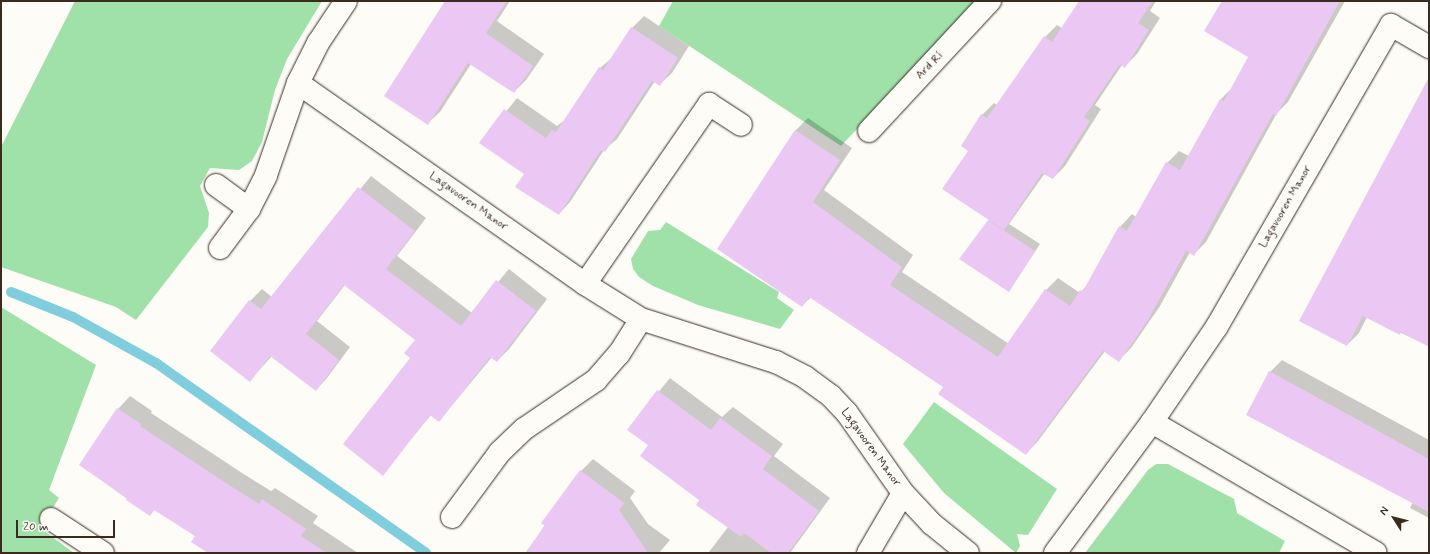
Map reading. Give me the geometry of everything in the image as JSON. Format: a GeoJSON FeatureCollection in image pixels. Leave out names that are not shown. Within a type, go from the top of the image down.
{"type":"FeatureCollection","features":[{"type":"Feature","properties":{"kind":"street"},"geometry":{"type":"LineString","coordinates":[[220,248],[249,209],[266,175],[298,83],[318,43],[346,1]]}},
{"type":"Feature","properties":{"kind":"street","name":"Ard Rí"},"geometry":{"type":"LineString","coordinates":[[869,132],[990,1]]}},
{"type":"Feature","properties":{"kind":"street","name":"Lagavooren Manor"},"geometry":{"type":"LineString","coordinates":[[1055,553],[1152,422],[1216,328],[1391,25],[1429,47]]}},
{"type":"Feature","properties":{"kind":"street","name":"Lagavooren Manor"},"geometry":{"type":"LineString","coordinates":[[298,83],[585,284],[641,319],[776,362],[804,377],[831,396],[847,413],[903,493],[932,524],[968,553]]}},
{"type":"Feature","properties":{"kind":"street"},"geometry":{"type":"LineString","coordinates":[[585,284],[709,104],[741,126]]}},
{"type":"Feature","properties":{"kind":"street"},"geometry":{"type":"LineString","coordinates":[[216,185],[249,209]]}},
{"type":"Feature","properties":{"kind":"street"},"geometry":{"type":"LineString","coordinates":[[452,517],[500,452],[524,429],[596,380],[619,354],[641,319]]}},
{"type":"Feature","properties":{"kind":"street"},"geometry":{"type":"LineString","coordinates":[[1152,422],[1376,553]]}},
{"type":"Feature","properties":{"kind":"street","name":"Lagavooren Manor"},"geometry":{"type":"LineString","coordinates":[[868,553],[903,493]]}},
{"type":"Feature","properties":{"kind":"street"},"geometry":{"type":"LineString","coordinates":[[51,518],[103,553]]}},
{"type":"Feature","properties":{"kind":"green space"},"geometry":{"type":"Polygon","coordinates":[[[75,1],[322,1],[287,59],[275,90],[262,142],[252,161],[239,170],[210,168],[200,186],[209,213],[208,227],[136,320],[116,307],[1,267],[1,147],[75,1]]]}},
{"type":"Feature","properties":{"kind":"green space"},"geometry":{"type":"Polygon","coordinates":[[[673,1],[977,1],[841,146],[659,26],[673,1]]]}},
{"type":"Feature","properties":{"kind":"green space"},"geometry":{"type":"Polygon","coordinates":[[[666,222],[779,292],[777,298],[794,310],[780,329],[698,305],[653,286],[639,277],[633,269],[631,259],[648,231],[660,230],[666,222]]]}},
{"type":"Feature","properties":{"kind":"green space"},"geometry":{"type":"Polygon","coordinates":[[[1,307],[96,365],[49,490],[59,498],[40,528],[74,553],[1,553],[1,307]]]}},
{"type":"Feature","properties":{"kind":"green space"},"geometry":{"type":"Polygon","coordinates":[[[934,402],[1057,489],[1028,535],[1017,534],[1020,546],[1016,553],[944,493],[903,444],[934,402]]]}},
{"type":"Feature","properties":{"kind":"green space"},"geometry":{"type":"Polygon","coordinates":[[[1156,464],[1168,464],[1234,499],[1237,513],[1285,541],[1279,553],[1085,553],[1148,470],[1156,464]]]}},
{"type":"Feature","properties":{"kind":"building"},"geometry":{"type":"Polygon","coordinates":[[[445,1],[507,1],[486,33],[533,66],[514,93],[468,63],[428,125],[384,96],[445,1]]]}},
{"type":"Feature","properties":{"kind":"building"},"geometry":{"type":"Polygon","coordinates":[[[1079,1],[1153,1],[1138,23],[1149,30],[1125,68],[1120,64],[1084,117],[1090,121],[1053,179],[1042,173],[1004,230],[942,189],[968,151],[961,146],[981,114],[987,118],[1044,36],[1052,42],[1079,1]]]}},
{"type":"Feature","properties":{"kind":"building"},"geometry":{"type":"Polygon","coordinates":[[[1222,1],[1340,1],[1276,116],[1273,114],[1194,256],[1186,251],[1148,320],[1119,362],[1103,351],[1026,455],[938,394],[943,387],[809,297],[802,307],[717,249],[795,130],[840,160],[813,202],[902,267],[890,285],[998,357],[1045,289],[1070,306],[1080,290],[1083,291],[1119,226],[1127,231],[1166,162],[1180,170],[1220,99],[1224,101],[1248,57],[1204,31],[1222,1]]]}},
{"type":"Feature","properties":{"kind":"building"},"geometry":{"type":"Polygon","coordinates":[[[631,27],[678,58],[660,86],[652,81],[605,152],[601,150],[559,215],[515,187],[524,174],[479,143],[504,109],[546,138],[552,130],[556,132],[599,67],[603,70],[631,27]]]}},
{"type":"Feature","properties":{"kind":"building"},"geometry":{"type":"Polygon","coordinates":[[[1429,77],[1429,347],[1401,332],[1400,335],[1363,316],[1347,346],[1299,321],[1429,77]]]}},
{"type":"Feature","properties":{"kind":"building"},"geometry":{"type":"Polygon","coordinates":[[[358,187],[415,231],[386,269],[461,326],[496,280],[536,311],[497,362],[490,357],[439,422],[430,415],[383,476],[343,444],[410,358],[404,353],[415,340],[344,285],[306,334],[339,360],[316,391],[270,356],[250,382],[210,351],[249,300],[261,309],[358,187]]]}},
{"type":"Feature","properties":{"kind":"building"},"geometry":{"type":"Polygon","coordinates":[[[988,220],[1035,251],[1009,292],[959,259],[988,220]]]}},
{"type":"Feature","properties":{"kind":"building"},"geometry":{"type":"Polygon","coordinates":[[[1269,371],[1429,459],[1429,512],[1246,415],[1269,371]]]}},
{"type":"Feature","properties":{"kind":"building"},"geometry":{"type":"Polygon","coordinates":[[[657,390],[711,430],[720,418],[772,456],[763,469],[819,511],[788,553],[771,553],[744,533],[741,537],[696,505],[699,500],[640,456],[648,445],[627,430],[657,390]]]}},
{"type":"Feature","properties":{"kind":"building"},"geometry":{"type":"Polygon","coordinates":[[[117,408],[141,424],[140,426],[229,485],[259,504],[262,499],[306,529],[301,536],[327,553],[208,553],[191,542],[195,536],[154,510],[150,516],[126,500],[127,498],[79,465],[117,408]]]}},
{"type":"Feature","properties":{"kind":"building"},"geometry":{"type":"Polygon","coordinates":[[[580,470],[624,503],[619,510],[648,553],[525,553],[545,526],[541,523],[580,470]]]}},
{"type":"Feature","properties":{"kind":"waterway"},"geometry":{"type":"LineString","coordinates":[[11,292],[73,317],[156,363],[426,553]]}}]}
